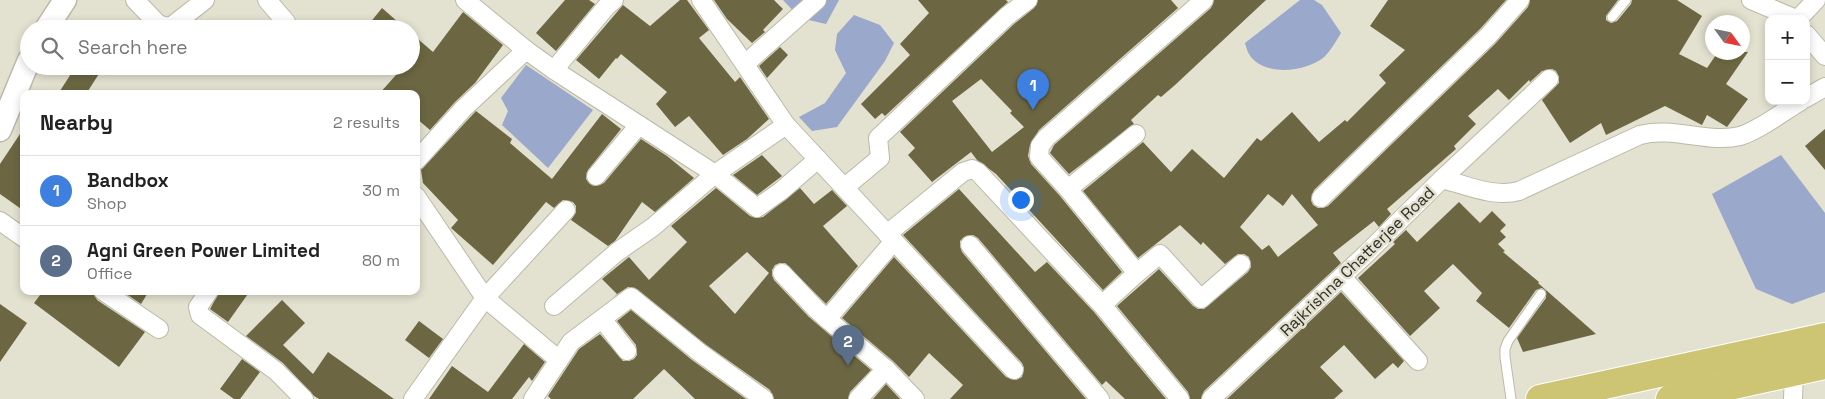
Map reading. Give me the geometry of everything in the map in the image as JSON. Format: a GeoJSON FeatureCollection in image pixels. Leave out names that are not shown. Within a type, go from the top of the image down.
{"type":"FeatureCollection","features":[{"type":"Feature","properties":{"kind":"main road"},"geometry":{"type":"LineString","coordinates":[[1540,399],[1825,337]]}},
{"type":"Feature","properties":{"kind":"main road"},"geometry":{"type":"LineString","coordinates":[[1670,399],[1825,365]]}},
{"type":"Feature","properties":{"kind":"street"},"geometry":{"type":"LineString","coordinates":[[52,20],[65,0]]}},
{"type":"Feature","properties":{"kind":"street"},"geometry":{"type":"LineString","coordinates":[[135,0],[154,20]]}},
{"type":"Feature","properties":{"kind":"street"},"geometry":{"type":"LineString","coordinates":[[179,20],[205,0]]}},
{"type":"Feature","properties":{"kind":"street"},"geometry":{"type":"LineString","coordinates":[[267,0],[284,20]]}},
{"type":"Feature","properties":{"kind":"street"},"geometry":{"type":"LineString","coordinates":[[465,0],[526,50],[554,70],[715,174],[757,208],[781,191],[818,159]]}},
{"type":"Feature","properties":{"kind":"street"},"geometry":{"type":"LineString","coordinates":[[554,70],[606,7],[614,0]]}},
{"type":"Feature","properties":{"kind":"street"},"geometry":{"type":"LineString","coordinates":[[701,0],[786,125],[1014,370]]}},
{"type":"Feature","properties":{"kind":"street"},"geometry":{"type":"LineString","coordinates":[[744,64],[817,0]]}},
{"type":"Feature","properties":{"kind":"street"},"geometry":{"type":"LineString","coordinates":[[845,187],[880,158],[878,138],[1006,16],[1028,0]]}},
{"type":"Feature","properties":{"kind":"street"},"geometry":{"type":"LineString","coordinates":[[1137,273],[1038,157],[1040,146],[1046,138],[1204,0]]}},
{"type":"Feature","properties":{"kind":"street"},"geometry":{"type":"LineString","coordinates":[[1321,198],[1488,36],[1520,0]]}},
{"type":"Feature","properties":{"kind":"street"},"geometry":{"type":"LineString","coordinates":[[1751,0],[1787,15]]}},
{"type":"Feature","properties":{"kind":"street"},"geometry":{"type":"LineString","coordinates":[[1801,15],[1816,0]]}},
{"type":"Feature","properties":{"kind":"street"},"geometry":{"type":"LineString","coordinates":[[1810,39],[1825,56]]}},
{"type":"Feature","properties":{"kind":"street"},"geometry":{"type":"LineString","coordinates":[[420,157],[463,109],[526,50]]}},
{"type":"Feature","properties":{"kind":"street"},"geometry":{"type":"LineString","coordinates":[[22,90],[26,75]]}},
{"type":"Feature","properties":{"kind":"street"},"geometry":{"type":"LineString","coordinates":[[1442,179],[1549,79]]}},
{"type":"Feature","properties":{"kind":"street"},"geometry":{"type":"LineString","coordinates":[[1810,96],[1825,87]]}},
{"type":"Feature","properties":{"kind":"street"},"geometry":{"type":"LineString","coordinates":[[0,130],[20,94]]}},
{"type":"Feature","properties":{"kind":"street","name":"Rajkrishna Chatterjee Road"},"geometry":{"type":"LineString","coordinates":[[1211,399],[1442,179],[1508,194],[1519,191],[1640,135],[1658,132],[1726,138],[1740,136],[1794,105]]}},
{"type":"Feature","properties":{"kind":"street"},"geometry":{"type":"LineString","coordinates":[[596,176],[639,125]]}},
{"type":"Feature","properties":{"kind":"street"},"geometry":{"type":"LineString","coordinates":[[554,306],[617,252],[653,227],[715,174],[786,125]]}},
{"type":"Feature","properties":{"kind":"street"},"geometry":{"type":"LineString","coordinates":[[1068,190],[1136,134]]}},
{"type":"Feature","properties":{"kind":"street"},"geometry":{"type":"LineString","coordinates":[[827,319],[891,238],[963,172],[972,169],[978,172],[1102,305],[1180,399]]}},
{"type":"Feature","properties":{"kind":"street"},"geometry":{"type":"LineString","coordinates":[[420,202],[485,298],[560,360]]}},
{"type":"Feature","properties":{"kind":"street"},"geometry":{"type":"LineString","coordinates":[[413,399],[485,298],[566,210]]}},
{"type":"Feature","properties":{"kind":"street"},"geometry":{"type":"LineString","coordinates":[[0,221],[20,235]]}},
{"type":"Feature","properties":{"kind":"street"},"geometry":{"type":"LineString","coordinates":[[970,246],[1100,399]]}},
{"type":"Feature","properties":{"kind":"street"},"geometry":{"type":"LineString","coordinates":[[1102,305],[1160,254],[1201,299],[1241,264]]}},
{"type":"Feature","properties":{"kind":"street"},"geometry":{"type":"LineString","coordinates":[[782,273],[816,309],[886,370],[915,399]]}},
{"type":"Feature","properties":{"kind":"street"},"geometry":{"type":"LineString","coordinates":[[1342,276],[1418,361]]}},
{"type":"Feature","properties":{"kind":"street"},"geometry":{"type":"LineString","coordinates":[[109,295],[160,330]]}},
{"type":"Feature","properties":{"kind":"street"},"geometry":{"type":"LineString","coordinates":[[206,295],[198,307],[200,315],[276,371],[304,399]]}},
{"type":"Feature","properties":{"kind":"street"},"geometry":{"type":"LineString","coordinates":[[533,399],[571,342],[631,297],[699,352],[764,399]]}},
{"type":"Feature","properties":{"kind":"street"},"geometry":{"type":"LineString","coordinates":[[602,320],[627,351]]}},
{"type":"Feature","properties":{"kind":"street"},"geometry":{"type":"LineString","coordinates":[[858,399],[886,370]]}},
{"type":"Feature","properties":{"kind":"street"},"geometry":{"type":"LineString","coordinates":[[1793,399],[1794,372]]}},
{"type":"Feature","properties":{"kind":"lane"},"geometry":{"type":"LineString","coordinates":[[1612,17],[1626,0]]}},
{"type":"Feature","properties":{"kind":"lane"},"geometry":{"type":"LineString","coordinates":[[1511,399],[1505,349],[1508,341],[1541,294]]}},
{"type":"Feature","properties":{"kind":"water"},"geometry":{"type":"Polygon","coordinates":[[[783,0],[839,0],[826,24],[800,18],[783,0]]]}},
{"type":"Feature","properties":{"kind":"water"},"geometry":{"type":"Polygon","coordinates":[[[1300,0],[1314,0],[1322,5],[1341,33],[1330,50],[1315,63],[1295,69],[1274,69],[1255,61],[1248,53],[1245,43],[1300,0]]]}},
{"type":"Feature","properties":{"kind":"water"},"geometry":{"type":"Polygon","coordinates":[[[854,15],[880,25],[894,43],[885,61],[837,127],[812,131],[799,117],[825,103],[846,73],[835,50],[837,34],[854,15]]]}},
{"type":"Feature","properties":{"kind":"water"},"geometry":{"type":"Polygon","coordinates":[[[526,65],[593,110],[548,168],[502,125],[508,111],[501,98],[526,65]]]}},
{"type":"Feature","properties":{"kind":"water"},"geometry":{"type":"Polygon","coordinates":[[[1781,155],[1825,213],[1825,292],[1792,304],[1756,289],[1712,194],[1781,155]]]}},
{"type":"Feature","properties":{"kind":"building"},"geometry":{"type":"Polygon","coordinates":[[[565,0],[589,0],[595,4],[556,51],[536,33],[565,0]]]}},
{"type":"Feature","properties":{"kind":"building"},"geometry":{"type":"Polygon","coordinates":[[[680,0],[687,0],[709,30],[699,38],[735,82],[740,77],[769,119],[747,139],[723,155],[689,116],[675,127],[656,104],[667,92],[621,54],[599,79],[576,60],[623,5],[650,26],[680,0]]]}},
{"type":"Feature","properties":{"kind":"building"},"geometry":{"type":"Polygon","coordinates":[[[714,0],[774,0],[783,9],[763,30],[765,32],[752,43],[727,19],[714,0]]]}},
{"type":"Feature","properties":{"kind":"building"},"geometry":{"type":"Polygon","coordinates":[[[918,0],[1006,0],[1008,2],[885,116],[882,113],[875,119],[861,104],[910,55],[900,44],[929,13],[918,0]]]}},
{"type":"Feature","properties":{"kind":"building"},"geometry":{"type":"Polygon","coordinates":[[[1038,0],[1171,0],[1178,8],[1039,130],[1030,145],[1028,156],[1031,164],[1060,196],[1122,272],[1103,290],[996,174],[977,160],[971,152],[932,182],[908,155],[915,148],[900,132],[1014,24],[1034,8],[1038,0]],[[981,79],[952,101],[992,152],[1024,127],[1010,113],[1012,111],[981,79]]]}},
{"type":"Feature","properties":{"kind":"building"},"geometry":{"type":"Polygon","coordinates":[[[1214,0],[1266,0],[1175,85],[1161,97],[1158,95],[1131,120],[1134,124],[1069,174],[1050,153],[1054,145],[1211,8],[1214,0]]]}},
{"type":"Feature","properties":{"kind":"building"},"geometry":{"type":"Polygon","coordinates":[[[1388,0],[1506,0],[1480,29],[1314,190],[1311,200],[1313,205],[1318,208],[1328,206],[1495,44],[1528,7],[1530,0],[1618,0],[1606,16],[1606,20],[1611,23],[1617,21],[1631,4],[1632,0],[1677,0],[1702,16],[1679,54],[1707,68],[1712,60],[1742,60],[1726,84],[1748,99],[1727,127],[1707,115],[1702,125],[1665,106],[1606,135],[1601,123],[1570,143],[1542,100],[1559,83],[1556,71],[1552,69],[1542,71],[1530,82],[1529,80],[1509,100],[1498,89],[1468,116],[1476,124],[1454,146],[1456,149],[1387,209],[1391,214],[1379,227],[1374,221],[1333,253],[1341,263],[1204,391],[1201,399],[1190,399],[1188,392],[1117,306],[1159,269],[1193,306],[1198,309],[1204,309],[1248,272],[1251,267],[1249,257],[1244,254],[1238,254],[1225,264],[1203,242],[1201,245],[1180,225],[1138,258],[1083,191],[1143,142],[1171,172],[1192,149],[1224,178],[1257,138],[1261,141],[1292,112],[1319,142],[1345,120],[1347,122],[1386,83],[1379,75],[1405,50],[1370,26],[1388,0]],[[1268,194],[1240,227],[1262,250],[1269,245],[1278,257],[1318,225],[1292,194],[1283,206],[1268,194]]]}},
{"type":"Feature","properties":{"kind":"building"},"geometry":{"type":"Polygon","coordinates":[[[382,8],[396,20],[372,20],[382,8]]]}},
{"type":"Feature","properties":{"kind":"building"},"geometry":{"type":"Polygon","coordinates":[[[463,12],[503,45],[475,83],[430,130],[420,121],[420,90],[383,90],[396,75],[420,75],[420,41],[433,52],[463,12]]]}},
{"type":"Feature","properties":{"kind":"building"},"geometry":{"type":"Polygon","coordinates":[[[780,47],[788,55],[767,78],[759,66],[780,47]]]}},
{"type":"Feature","properties":{"kind":"building"},"geometry":{"type":"Polygon","coordinates":[[[70,75],[98,75],[89,90],[61,90],[70,75]]]}},
{"type":"Feature","properties":{"kind":"building"},"geometry":{"type":"Polygon","coordinates":[[[476,111],[512,139],[510,143],[552,179],[602,114],[621,129],[588,170],[586,179],[590,184],[595,186],[604,183],[641,139],[667,156],[694,178],[655,212],[642,202],[615,241],[608,246],[571,220],[576,212],[576,206],[573,202],[563,200],[554,208],[546,202],[493,265],[451,228],[458,220],[423,183],[421,170],[476,111]]]}},
{"type":"Feature","properties":{"kind":"building"},"geometry":{"type":"Polygon","coordinates":[[[1825,129],[1825,170],[1805,146],[1825,129]]]}},
{"type":"Feature","properties":{"kind":"building"},"geometry":{"type":"Polygon","coordinates":[[[20,134],[20,208],[0,194],[0,164],[20,134]]]}},
{"type":"Feature","properties":{"kind":"building"},"geometry":{"type":"Polygon","coordinates":[[[762,155],[782,176],[757,195],[733,175],[762,155]]]}},
{"type":"Feature","properties":{"kind":"building"},"geometry":{"type":"Polygon","coordinates":[[[716,188],[750,216],[756,218],[763,217],[800,188],[814,204],[832,190],[847,206],[823,226],[858,266],[826,304],[785,263],[775,265],[772,275],[774,280],[809,317],[871,370],[850,392],[848,399],[774,399],[770,390],[705,344],[637,289],[628,287],[613,297],[617,294],[602,279],[629,257],[649,280],[687,242],[671,226],[716,188]],[[747,252],[709,286],[735,314],[769,273],[747,252]]]}},
{"type":"Feature","properties":{"kind":"building"},"geometry":{"type":"Polygon","coordinates":[[[959,189],[1035,272],[1047,262],[1094,312],[1166,399],[1125,399],[1106,381],[1102,385],[978,238],[973,235],[964,237],[960,241],[962,252],[1086,399],[950,399],[963,385],[929,353],[909,377],[842,318],[894,257],[1006,377],[1016,380],[1022,377],[1024,368],[1022,363],[903,235],[959,189]]]}},
{"type":"Feature","properties":{"kind":"building"},"geometry":{"type":"Polygon","coordinates":[[[1459,202],[1480,223],[1492,211],[1506,225],[1500,231],[1506,237],[1498,244],[1505,251],[1503,252],[1596,334],[1523,352],[1517,338],[1546,298],[1546,291],[1542,288],[1536,290],[1509,328],[1476,301],[1482,293],[1453,264],[1424,291],[1440,308],[1410,336],[1358,278],[1395,244],[1393,242],[1406,230],[1417,242],[1459,202]]]}},
{"type":"Feature","properties":{"kind":"building"},"geometry":{"type":"Polygon","coordinates":[[[1341,292],[1404,361],[1398,368],[1393,363],[1375,379],[1344,345],[1320,367],[1343,391],[1334,399],[1227,399],[1341,292]]]}},
{"type":"Feature","properties":{"kind":"building"},"geometry":{"type":"Polygon","coordinates":[[[40,295],[95,295],[97,300],[145,332],[119,367],[34,303],[40,295]]]}},
{"type":"Feature","properties":{"kind":"building"},"geometry":{"type":"Polygon","coordinates":[[[128,295],[147,295],[141,304],[128,295]]]}},
{"type":"Feature","properties":{"kind":"building"},"geometry":{"type":"Polygon","coordinates":[[[218,295],[247,295],[228,322],[210,309],[218,295]]]}},
{"type":"Feature","properties":{"kind":"building"},"geometry":{"type":"Polygon","coordinates":[[[282,300],[305,323],[283,345],[313,374],[328,352],[394,399],[319,399],[283,363],[246,336],[282,300]]]}},
{"type":"Feature","properties":{"kind":"building"},"geometry":{"type":"Polygon","coordinates":[[[0,304],[27,323],[0,362],[0,304]]]}},
{"type":"Feature","properties":{"kind":"building"},"geometry":{"type":"Polygon","coordinates":[[[631,310],[692,360],[746,399],[695,399],[664,369],[633,399],[551,399],[548,396],[579,349],[600,334],[623,361],[634,359],[637,355],[636,345],[617,321],[631,310]]]}},
{"type":"Feature","properties":{"kind":"building"},"geometry":{"type":"Polygon","coordinates":[[[419,321],[443,339],[429,358],[405,340],[419,321]]]}},
{"type":"Feature","properties":{"kind":"building"},"geometry":{"type":"Polygon","coordinates":[[[524,344],[545,362],[532,381],[529,377],[512,399],[429,399],[452,366],[488,392],[524,344]]]}},
{"type":"Feature","properties":{"kind":"building"},"geometry":{"type":"Polygon","coordinates":[[[242,359],[260,372],[240,399],[234,399],[220,389],[242,359]]]}},
{"type":"Feature","properties":{"kind":"building"},"geometry":{"type":"Polygon","coordinates":[[[886,384],[900,399],[873,399],[886,384]]]}},
{"type":"Feature","properties":{"kind":"place","name":"Bandbox"},"geometry":{"type":"Point","coordinates":[1033,110]}},
{"type":"Feature","properties":{"kind":"place","name":"Agni Green Power Limited"},"geometry":{"type":"Point","coordinates":[848,366]}}]}
